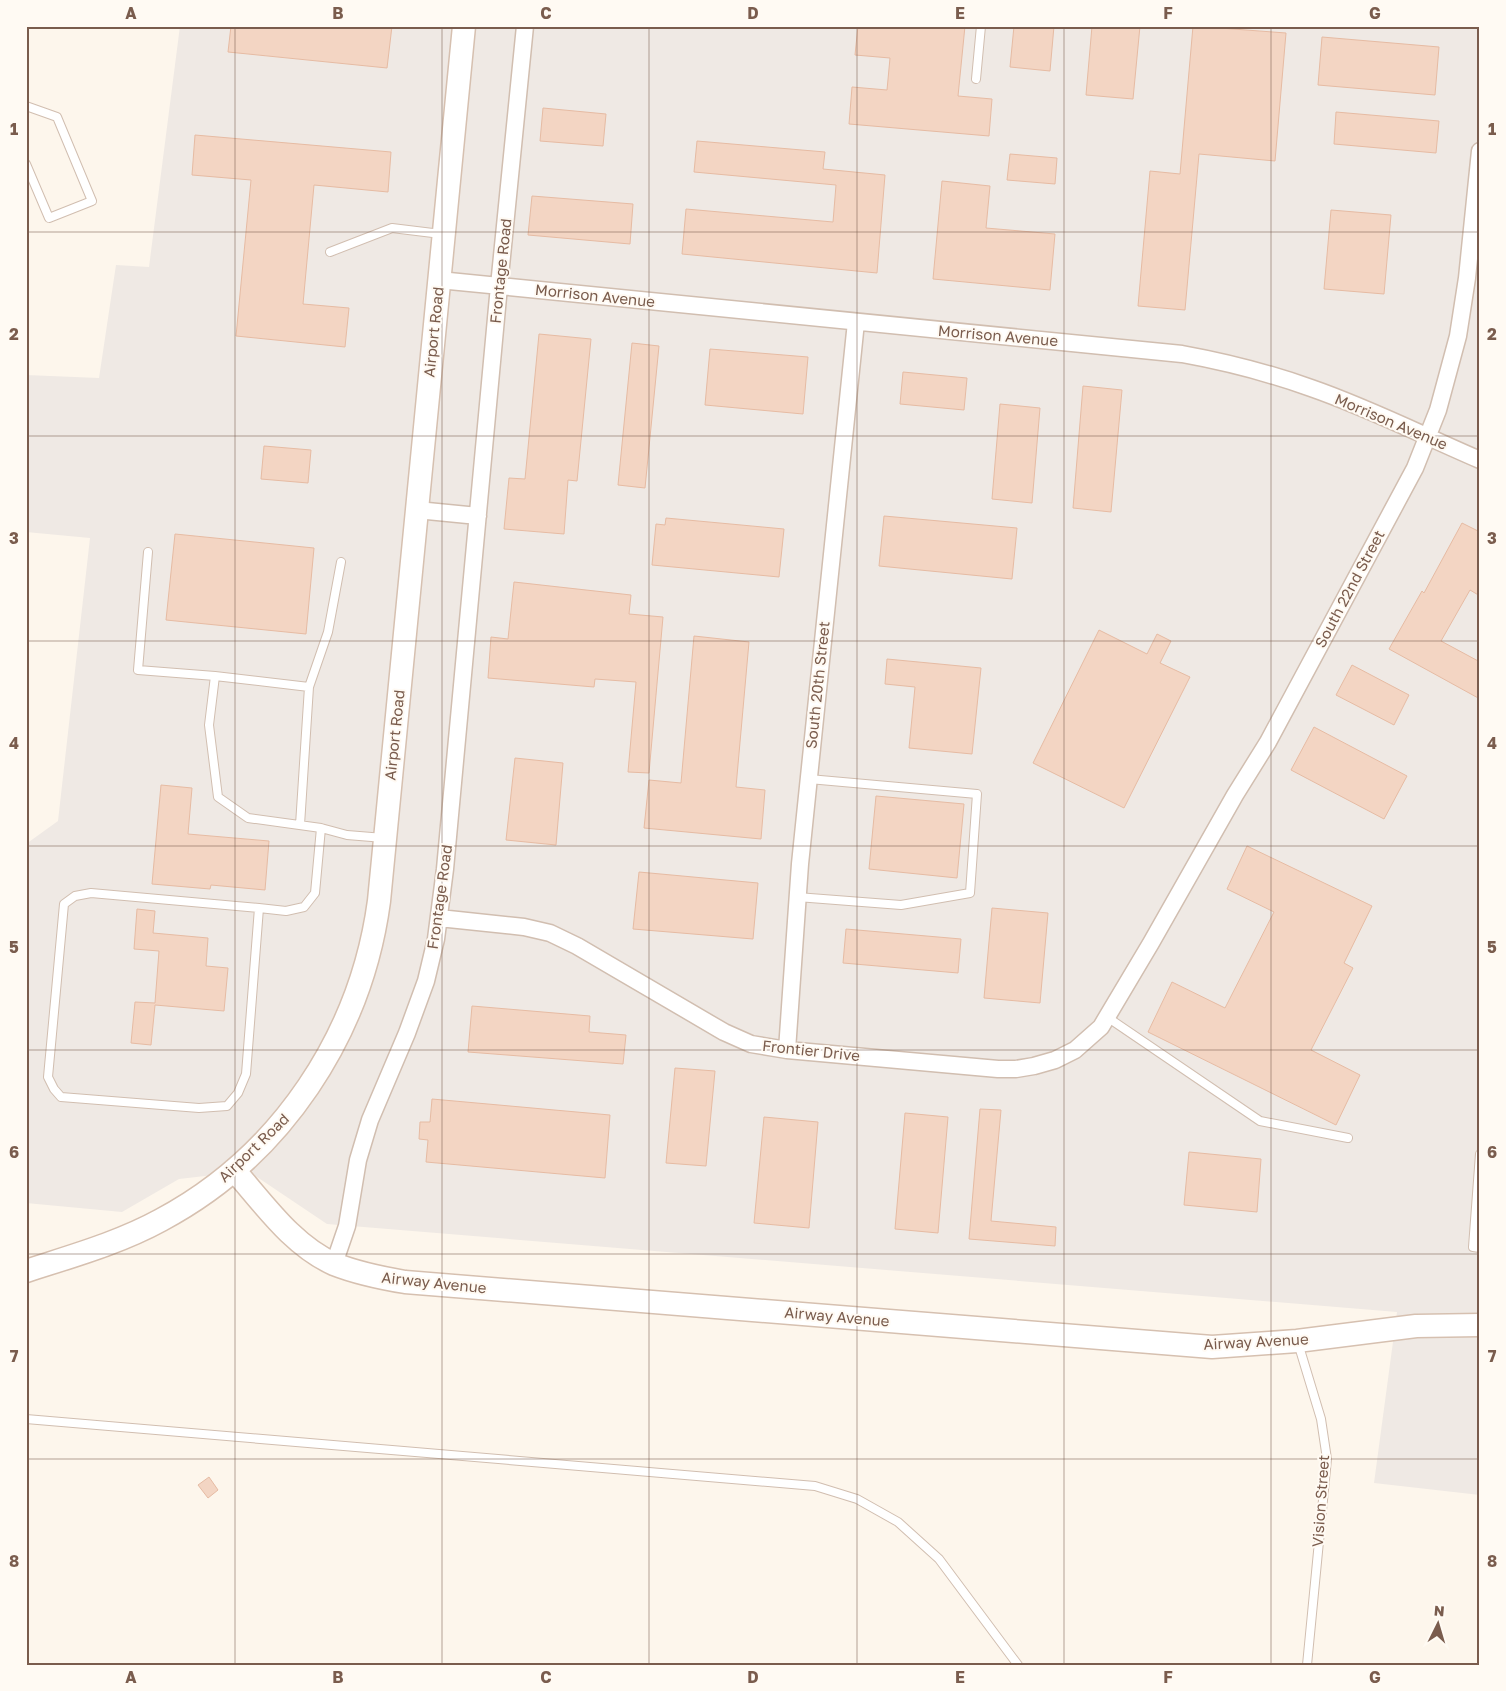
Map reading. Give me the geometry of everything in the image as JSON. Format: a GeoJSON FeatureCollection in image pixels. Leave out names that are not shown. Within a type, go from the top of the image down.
{"type":"FeatureCollection","features":[{"type":"Feature","properties":{"kind":"main road","name":"Airport Road"},"geometry":{"type":"LineString","coordinates":[[26,1271],[99,1247],[147,1227],[187,1205],[234,1170],[278,1128],[299,1102],[324,1062],[360,986],[379,901],[464,26]]}},
{"type":"Feature","properties":{"kind":"main road","name":"Airway Avenue"},"geometry":{"type":"LineString","coordinates":[[234,1170],[294,1237],[309,1250],[334,1264],[388,1279],[449,1286],[1212,1347],[1298,1342],[1416,1326],[1480,1325]]}},
{"type":"Feature","properties":{"kind":"street","name":"Frontage Road"},"geometry":{"type":"LineString","coordinates":[[334,1264],[347,1226],[356,1172],[368,1127],[375,1105],[420,999],[431,964],[439,918],[525,26]]}},
{"type":"Feature","properties":{"kind":"street","name":"South 22nd Street"},"geometry":{"type":"LineString","coordinates":[[1121,993],[1235,795],[1268,742],[1415,468],[1446,386],[1460,327],[1480,151]]}},
{"type":"Feature","properties":{"kind":"street","name":"Morrison Avenue"},"geometry":{"type":"LineString","coordinates":[[440,280],[1154,350],[1212,360],[1312,388],[1480,460]]}},
{"type":"Feature","properties":{"kind":"street","name":"South 20th Street"},"geometry":{"type":"LineString","coordinates":[[787,1050],[797,897],[808,778],[856,322]]}},
{"type":"Feature","properties":{"kind":"street"},"geometry":{"type":"LineString","coordinates":[[417,510],[478,516]]}},
{"type":"Feature","properties":{"kind":"street","name":"Frontier Drive"},"geometry":{"type":"LineString","coordinates":[[439,918],[517,926],[550,934],[577,946],[724,1032],[757,1045],[787,1050],[998,1069],[1034,1066],[1055,1060],[1075,1050],[1092,1036],[1101,1027],[1121,993]]}},
{"type":"Feature","properties":{"kind":"lane"},"geometry":{"type":"LineString","coordinates":[[976,79],[982,26]]}},
{"type":"Feature","properties":{"kind":"lane"},"geometry":{"type":"LineString","coordinates":[[26,106],[58,117],[92,200],[49,218],[26,164]]}},
{"type":"Feature","properties":{"kind":"lane"},"geometry":{"type":"LineString","coordinates":[[330,252],[392,228],[444,234]]}},
{"type":"Feature","properties":{"kind":"lane"},"geometry":{"type":"LineString","coordinates":[[148,552],[138,670],[215,676],[310,687]]}},
{"type":"Feature","properties":{"kind":"lane"},"geometry":{"type":"LineString","coordinates":[[300,825],[310,687],[328,632],[341,562]]}},
{"type":"Feature","properties":{"kind":"lane"},"geometry":{"type":"LineString","coordinates":[[215,676],[209,725],[218,797],[248,818],[322,828],[347,835],[385,838]]}},
{"type":"Feature","properties":{"kind":"lane"},"geometry":{"type":"LineString","coordinates":[[797,897],[901,905],[970,893],[977,794],[808,778]]}},
{"type":"Feature","properties":{"kind":"lane"},"geometry":{"type":"LineString","coordinates":[[259,908],[246,1074],[238,1093],[226,1106],[199,1108],[61,1097],[54,1089],[48,1077],[64,904],[74,896],[91,893],[259,908],[286,911],[304,907],[315,893],[322,828]]}},
{"type":"Feature","properties":{"kind":"lane"},"geometry":{"type":"LineString","coordinates":[[1107,1017],[1260,1121],[1348,1138]]}},
{"type":"Feature","properties":{"kind":"lane"},"geometry":{"type":"LineString","coordinates":[[1480,1154],[1473,1248],[1480,1248]]}},
{"type":"Feature","properties":{"kind":"lane","name":"Vision Street"},"geometry":{"type":"LineString","coordinates":[[1298,1342],[1321,1419],[1327,1459],[1307,1665]]}},
{"type":"Feature","properties":{"kind":"lane"},"geometry":{"type":"LineString","coordinates":[[26,1419],[815,1486],[857,1499],[898,1522],[939,1559],[1018,1665]]}},
{"type":"Feature","properties":{"kind":"shaded area"},"geometry":{"type":"Polygon","coordinates":[[[180,26],[1480,26],[1480,1495],[1374,1483],[1397,1312],[327,1224],[248,1171],[179,1179],[122,1212],[26,1203],[26,844],[58,821],[90,538],[26,532],[26,375],[99,378],[116,265],[149,267],[180,26]]]}},
{"type":"Feature","properties":{"kind":"building"},"geometry":{"type":"Polygon","coordinates":[[[231,26],[392,26],[387,68],[228,52],[231,26]]]}},
{"type":"Feature","properties":{"kind":"building"},"geometry":{"type":"Polygon","coordinates":[[[858,26],[965,26],[958,96],[992,99],[989,136],[849,124],[852,87],[887,90],[890,58],[855,55],[858,26]]]}},
{"type":"Feature","properties":{"kind":"building"},"geometry":{"type":"Polygon","coordinates":[[[1014,26],[1054,26],[1050,71],[1010,67],[1014,26]]]}},
{"type":"Feature","properties":{"kind":"building"},"geometry":{"type":"Polygon","coordinates":[[[1092,26],[1140,26],[1133,99],[1086,95],[1092,26]]]}},
{"type":"Feature","properties":{"kind":"building"},"geometry":{"type":"Polygon","coordinates":[[[1193,26],[1286,33],[1275,161],[1199,154],[1185,310],[1138,306],[1150,171],[1180,174],[1193,26]]]}},
{"type":"Feature","properties":{"kind":"building"},"geometry":{"type":"Polygon","coordinates":[[[1322,37],[1439,47],[1435,95],[1318,85],[1322,37]]]}},
{"type":"Feature","properties":{"kind":"building"},"geometry":{"type":"Polygon","coordinates":[[[543,108],[606,114],[603,146],[540,141],[543,108]]]}},
{"type":"Feature","properties":{"kind":"building"},"geometry":{"type":"Polygon","coordinates":[[[1336,112],[1439,121],[1436,153],[1334,144],[1336,112]]]}},
{"type":"Feature","properties":{"kind":"building"},"geometry":{"type":"Polygon","coordinates":[[[195,135],[391,152],[388,192],[314,185],[303,304],[349,308],[345,347],[236,336],[251,180],[192,175],[195,135]]]}},
{"type":"Feature","properties":{"kind":"building"},"geometry":{"type":"Polygon","coordinates":[[[697,141],[825,152],[823,169],[885,175],[877,273],[682,254],[686,209],[833,222],[836,185],[694,172],[697,141]]]}},
{"type":"Feature","properties":{"kind":"building"},"geometry":{"type":"Polygon","coordinates":[[[1010,154],[1057,158],[1055,184],[1007,180],[1010,154]]]}},
{"type":"Feature","properties":{"kind":"building"},"geometry":{"type":"Polygon","coordinates":[[[942,181],[990,186],[986,228],[1055,234],[1050,290],[933,279],[942,181]]]}},
{"type":"Feature","properties":{"kind":"building"},"geometry":{"type":"Polygon","coordinates":[[[532,196],[633,204],[630,244],[528,235],[532,196]]]}},
{"type":"Feature","properties":{"kind":"building"},"geometry":{"type":"Polygon","coordinates":[[[1331,210],[1391,215],[1384,294],[1324,289],[1331,210]]]}},
{"type":"Feature","properties":{"kind":"building"},"geometry":{"type":"Polygon","coordinates":[[[539,334],[591,339],[577,481],[568,480],[564,534],[504,529],[509,478],[525,479],[539,334]]]}},
{"type":"Feature","properties":{"kind":"building"},"geometry":{"type":"Polygon","coordinates":[[[632,343],[659,346],[645,488],[618,485],[632,343]]]}},
{"type":"Feature","properties":{"kind":"building"},"geometry":{"type":"Polygon","coordinates":[[[710,349],[808,357],[803,414],[705,405],[710,349]]]}},
{"type":"Feature","properties":{"kind":"building"},"geometry":{"type":"Polygon","coordinates":[[[903,372],[967,378],[964,410],[900,404],[903,372]]]}},
{"type":"Feature","properties":{"kind":"building"},"geometry":{"type":"Polygon","coordinates":[[[1083,386],[1122,390],[1111,512],[1073,508],[1083,386]]]}},
{"type":"Feature","properties":{"kind":"building"},"geometry":{"type":"Polygon","coordinates":[[[1000,404],[1040,408],[1032,503],[992,499],[1000,404]]]}},
{"type":"Feature","properties":{"kind":"building"},"geometry":{"type":"Polygon","coordinates":[[[264,446],[311,450],[308,483],[261,479],[264,446]]]}},
{"type":"Feature","properties":{"kind":"building"},"geometry":{"type":"Polygon","coordinates":[[[884,516],[1017,528],[1012,579],[879,566],[884,516]]]}},
{"type":"Feature","properties":{"kind":"building"},"geometry":{"type":"Polygon","coordinates":[[[666,518],[784,529],[779,577],[652,565],[656,524],[665,525],[666,518]]]}},
{"type":"Feature","properties":{"kind":"building"},"geometry":{"type":"Polygon","coordinates":[[[1462,523],[1480,532],[1480,596],[1470,590],[1441,641],[1480,662],[1480,699],[1389,649],[1422,591],[1424,593],[1462,523]]]}},
{"type":"Feature","properties":{"kind":"building"},"geometry":{"type":"Polygon","coordinates":[[[175,534],[314,548],[306,634],[166,620],[175,534]]]}},
{"type":"Feature","properties":{"kind":"building"},"geometry":{"type":"Polygon","coordinates":[[[514,582],[631,595],[629,614],[663,617],[649,773],[628,772],[636,682],[595,679],[594,687],[488,678],[491,637],[508,639],[514,582]]]}},
{"type":"Feature","properties":{"kind":"building"},"geometry":{"type":"Polygon","coordinates":[[[1099,630],[1147,654],[1157,634],[1171,641],[1160,663],[1190,677],[1124,808],[1033,763],[1099,630]]]}},
{"type":"Feature","properties":{"kind":"building"},"geometry":{"type":"Polygon","coordinates":[[[694,636],[749,642],[736,787],[765,790],[761,839],[644,828],[649,780],[681,783],[694,636]]]}},
{"type":"Feature","properties":{"kind":"building"},"geometry":{"type":"Polygon","coordinates":[[[887,659],[981,668],[972,754],[909,748],[915,687],[885,684],[887,659]]]}},
{"type":"Feature","properties":{"kind":"building"},"geometry":{"type":"Polygon","coordinates":[[[1352,665],[1409,695],[1394,725],[1336,695],[1352,665]]]}},
{"type":"Feature","properties":{"kind":"building"},"geometry":{"type":"Polygon","coordinates":[[[1314,727],[1407,776],[1384,819],[1291,770],[1314,727]]]}},
{"type":"Feature","properties":{"kind":"building"},"geometry":{"type":"Polygon","coordinates":[[[515,758],[563,763],[556,845],[506,840],[515,758]]]}},
{"type":"Feature","properties":{"kind":"building"},"geometry":{"type":"Polygon","coordinates":[[[161,785],[192,788],[188,834],[269,841],[265,890],[211,885],[210,889],[152,884],[161,785]]]}},
{"type":"Feature","properties":{"kind":"building"},"geometry":{"type":"Polygon","coordinates":[[[876,796],[964,804],[957,878],[869,869],[876,796]]]}},
{"type":"Feature","properties":{"kind":"building"},"geometry":{"type":"Polygon","coordinates":[[[1247,846],[1372,906],[1344,963],[1353,968],[1311,1050],[1360,1075],[1336,1125],[1148,1032],[1172,982],[1225,1008],[1274,912],[1227,889],[1247,846]]]}},
{"type":"Feature","properties":{"kind":"building"},"geometry":{"type":"Polygon","coordinates":[[[639,872],[758,883],[753,939],[633,929],[639,872]]]}},
{"type":"Feature","properties":{"kind":"building"},"geometry":{"type":"Polygon","coordinates":[[[992,908],[1048,913],[1040,1003],[984,998],[992,908]]]}},
{"type":"Feature","properties":{"kind":"building"},"geometry":{"type":"Polygon","coordinates":[[[137,909],[155,911],[153,933],[208,938],[206,966],[228,968],[224,1011],[155,1005],[151,1045],[131,1043],[135,1002],[155,1003],[159,951],[134,949],[137,909]]]}},
{"type":"Feature","properties":{"kind":"building"},"geometry":{"type":"Polygon","coordinates":[[[846,929],[961,939],[958,973],[843,963],[846,929]]]}},
{"type":"Feature","properties":{"kind":"building"},"geometry":{"type":"Polygon","coordinates":[[[472,1006],[590,1016],[589,1032],[626,1035],[623,1064],[468,1052],[472,1006]]]}},
{"type":"Feature","properties":{"kind":"building"},"geometry":{"type":"Polygon","coordinates":[[[675,1068],[715,1071],[706,1166],[666,1163],[675,1068]]]}},
{"type":"Feature","properties":{"kind":"building"},"geometry":{"type":"Polygon","coordinates":[[[432,1099],[610,1115],[605,1178],[426,1162],[428,1140],[419,1139],[420,1122],[430,1122],[432,1099]]]}},
{"type":"Feature","properties":{"kind":"building"},"geometry":{"type":"Polygon","coordinates":[[[980,1109],[1001,1110],[991,1221],[1056,1227],[1055,1246],[969,1239],[980,1109]]]}},
{"type":"Feature","properties":{"kind":"building"},"geometry":{"type":"Polygon","coordinates":[[[905,1113],[948,1117],[938,1233],[895,1229],[905,1113]]]}},
{"type":"Feature","properties":{"kind":"building"},"geometry":{"type":"Polygon","coordinates":[[[764,1117],[818,1122],[809,1228],[754,1223],[764,1117]]]}},
{"type":"Feature","properties":{"kind":"building"},"geometry":{"type":"Polygon","coordinates":[[[1189,1152],[1261,1159],[1257,1212],[1184,1205],[1189,1152]]]}},
{"type":"Feature","properties":{"kind":"building"},"geometry":{"type":"Polygon","coordinates":[[[209,1477],[218,1490],[208,1498],[198,1485],[209,1477]]]}}]}
